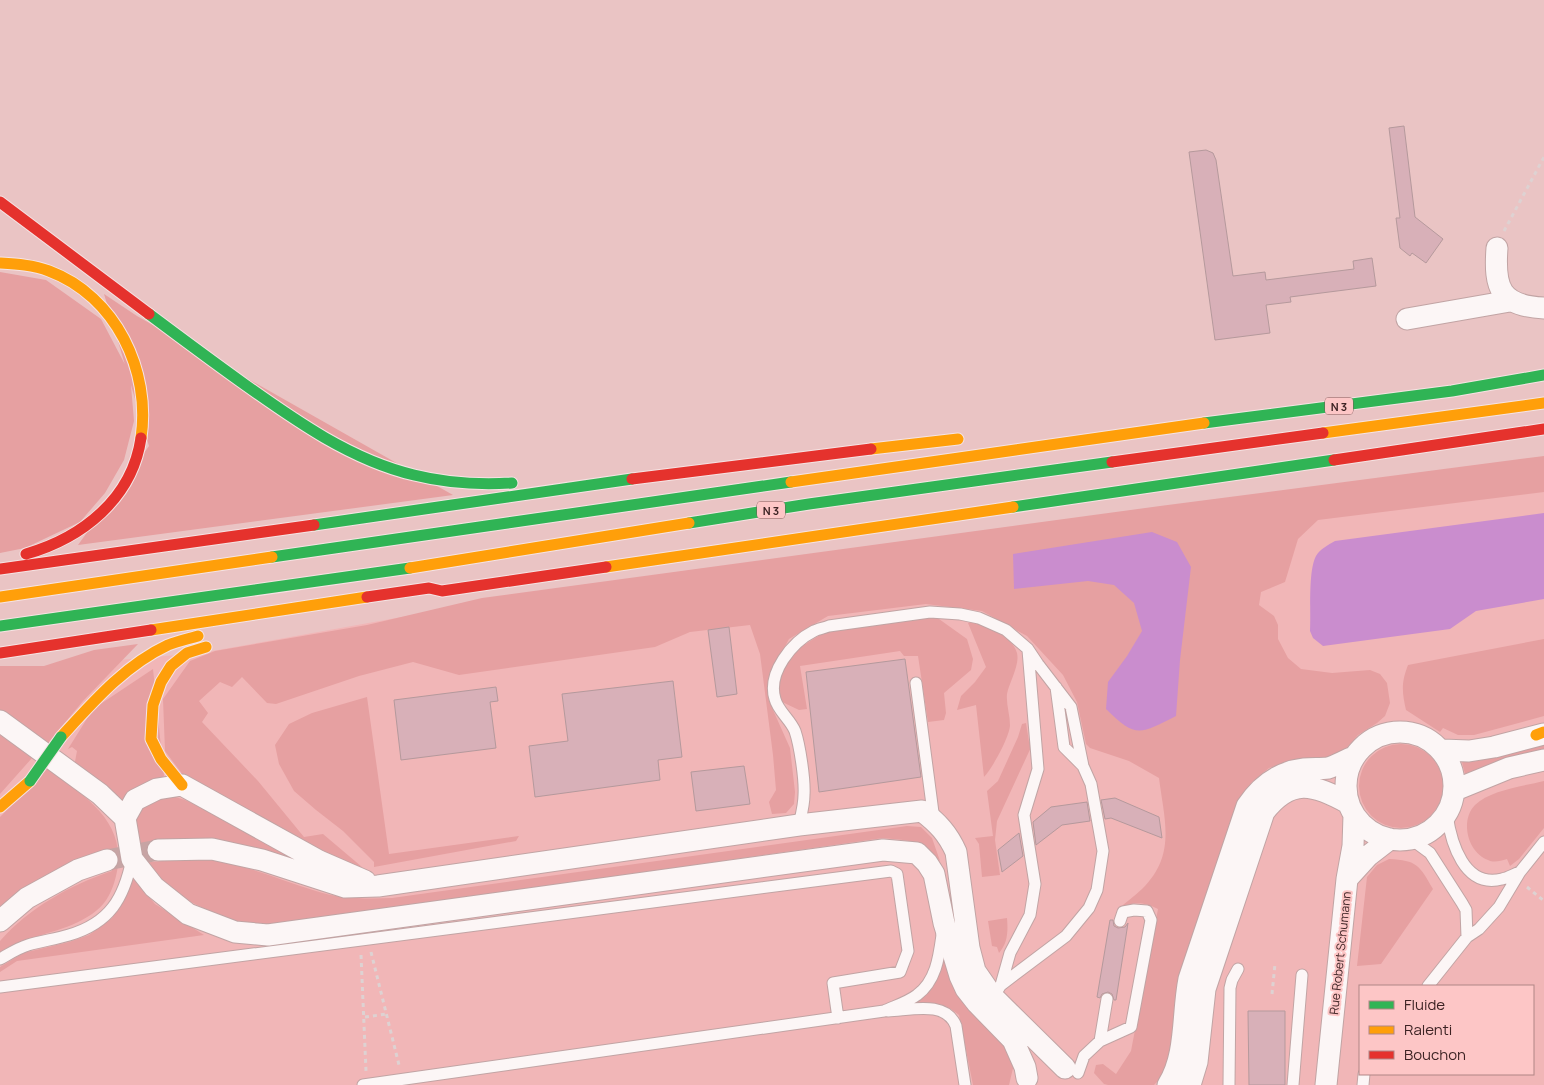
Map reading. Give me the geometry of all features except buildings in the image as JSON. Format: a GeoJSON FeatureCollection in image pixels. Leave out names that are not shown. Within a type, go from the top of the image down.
{"type":"FeatureCollection","features":[{"type":"Feature","properties":{"kind":"highway"},"geometry":{"type":"LineString","coordinates":[[0,202],[280,410],[314,432],[348,450],[383,466],[417,476],[466,482],[538,482],[570,488]]}},
{"type":"Feature","properties":{"kind":"highway"},"geometry":{"type":"LineString","coordinates":[[38,254],[46,260],[56,274]]}},
{"type":"Feature","properties":{"kind":"highway"},"geometry":{"type":"LineString","coordinates":[[0,263],[16,264],[56,274],[80,287],[101,305],[118,327],[133,352],[140,375],[143,398],[140,443],[134,464],[124,486],[111,504],[80,532],[42,550],[0,560]]}},
{"type":"Feature","properties":{"kind":"highway","name":"N 3"},"geometry":{"type":"LineString","coordinates":[[0,597],[1133,432],[1402,398],[1544,375]]}},
{"type":"Feature","properties":{"kind":"highway","name":"N 3"},"geometry":{"type":"LineString","coordinates":[[0,626],[418,567],[809,504],[1544,403]]}},
{"type":"Feature","properties":{"kind":"highway"},"geometry":{"type":"LineString","coordinates":[[1094,427],[1133,432]]}},
{"type":"Feature","properties":{"kind":"highway"},"geometry":{"type":"LineString","coordinates":[[0,653],[429,588],[442,591],[1544,429]]}},
{"type":"Feature","properties":{"kind":"highway"},"geometry":{"type":"LineString","coordinates":[[0,569],[570,488],[816,455],[968,438]]}},
{"type":"Feature","properties":{"kind":"highway"},"geometry":{"type":"LineString","coordinates":[[1431,445],[1470,449],[1544,439]]}},
{"type":"Feature","properties":{"kind":"highway"},"geometry":{"type":"LineString","coordinates":[[431,603],[442,591]]}},
{"type":"Feature","properties":{"kind":"highway"},"geometry":{"type":"LineString","coordinates":[[0,807],[30,781],[61,737],[107,686],[148,655],[170,644],[200,635],[212,639],[206,646],[187,653],[171,666],[160,682],[153,705],[152,739],[161,759],[182,785]]}},
{"type":"Feature","properties":{"kind":"street"},"geometry":{"type":"LineString","coordinates":[[1497,248],[1496,268],[1498,286],[1510,301]]}},
{"type":"Feature","properties":{"kind":"street"},"geometry":{"type":"LineString","coordinates":[[1407,318],[1510,301],[1534,308],[1544,308]]}},
{"type":"Feature","properties":{"kind":"street"},"geometry":{"type":"LineString","coordinates":[[0,721],[100,794],[125,818],[132,859],[154,887],[188,914],[234,932],[268,935],[883,850],[917,853],[934,874],[955,964],[966,989],[1013,1040],[1025,1067],[1027,1078]]}},
{"type":"Feature","properties":{"kind":"street"},"geometry":{"type":"LineString","coordinates":[[1190,1085],[1197,1062],[1205,989],[1264,812],[1281,794],[1303,787],[1317,788],[1328,791],[1351,809],[1363,826],[1376,834],[1390,839],[1411,839],[1425,834],[1437,826],[1447,815],[1455,790],[1450,762],[1442,750],[1430,739],[1414,732],[1396,731],[1380,735],[1365,744],[1354,757],[1347,772],[1346,787],[1351,809],[1353,846],[1347,879]]}},
{"type":"Feature","properties":{"kind":"street"},"geometry":{"type":"LineString","coordinates":[[1442,750],[1469,750],[1494,747],[1542,734]]}},
{"type":"Feature","properties":{"kind":"street"},"geometry":{"type":"LineString","coordinates":[[1168,1085],[1179,1064],[1185,998],[1189,979],[1247,806],[1260,789],[1281,774],[1305,769],[1328,768],[1354,757]]}},
{"type":"Feature","properties":{"kind":"street"},"geometry":{"type":"LineString","coordinates":[[1455,790],[1509,768],[1544,760]]}},
{"type":"Feature","properties":{"kind":"street"},"geometry":{"type":"LineString","coordinates":[[125,818],[135,800],[157,789],[182,785],[319,861],[378,886]]}},
{"type":"Feature","properties":{"kind":"street"},"geometry":{"type":"LineString","coordinates":[[158,850],[212,849],[262,860],[345,887],[378,886],[799,825],[922,811],[934,820],[950,838],[956,852],[969,948],[975,971],[997,991],[1071,1070]]}},
{"type":"Feature","properties":{"kind":"street","name":"Rue Robert Schumann"},"geometry":{"type":"LineString","coordinates":[[1326,1085],[1347,879],[1368,856],[1390,839]]}},
{"type":"Feature","properties":{"kind":"street"},"geometry":{"type":"LineString","coordinates":[[0,921],[27,898],[78,870],[107,860]]}},
{"type":"Feature","properties":{"kind":"lane"},"geometry":{"type":"LineString","coordinates":[[799,825],[804,795],[800,753],[795,731],[788,717],[778,706],[773,693],[775,677],[780,662],[795,646],[814,631],[829,626],[930,612],[960,614],[979,618],[1006,630],[1028,648],[1071,707],[1083,766],[1091,784],[1103,851],[1098,890],[1090,908],[1066,936],[997,991]]}},
{"type":"Feature","properties":{"kind":"lane"},"geometry":{"type":"LineString","coordinates":[[997,991],[1010,953],[1030,915],[1035,884],[1024,815],[1038,769],[1028,648]]}},
{"type":"Feature","properties":{"kind":"lane"},"geometry":{"type":"LineString","coordinates":[[916,683],[934,820]]}},
{"type":"Feature","properties":{"kind":"lane"},"geometry":{"type":"LineString","coordinates":[[1447,815],[1453,844],[1463,863],[1470,871],[1488,880],[1502,879],[1520,872]]}},
{"type":"Feature","properties":{"kind":"lane"},"geometry":{"type":"LineString","coordinates":[[1411,839],[1430,853],[1462,903],[1466,910],[1467,937]]}},
{"type":"Feature","properties":{"kind":"lane"},"geometry":{"type":"LineString","coordinates":[[1429,985],[1467,937],[1479,929],[1499,907],[1520,872],[1544,842]]}},
{"type":"Feature","properties":{"kind":"lane"},"geometry":{"type":"LineString","coordinates":[[0,959],[26,945],[70,935],[94,925],[114,908],[128,878],[132,859]]}},
{"type":"Feature","properties":{"kind":"lane"},"geometry":{"type":"LineString","coordinates":[[0,986],[891,871],[898,874],[908,951],[900,972],[833,983],[838,1018]]}},
{"type":"Feature","properties":{"kind":"lane"},"geometry":{"type":"LineString","coordinates":[[1071,1070],[1100,1041],[1131,1028],[1152,920],[1147,911],[1134,910],[1123,912],[1120,921]]}},
{"type":"Feature","properties":{"kind":"lane"},"geometry":{"type":"LineString","coordinates":[[884,1012],[916,996],[930,983],[939,958],[944,923]]}},
{"type":"Feature","properties":{"kind":"lane"},"geometry":{"type":"LineString","coordinates":[[1229,1085],[1230,988],[1238,969]]}},
{"type":"Feature","properties":{"kind":"lane"},"geometry":{"type":"LineString","coordinates":[[1292,1085],[1302,975]]}},
{"type":"Feature","properties":{"kind":"lane"},"geometry":{"type":"LineString","coordinates":[[1100,1041],[1107,999]]}},
{"type":"Feature","properties":{"kind":"lane"},"geometry":{"type":"LineString","coordinates":[[365,1085],[838,1018],[937,1008],[949,1015],[956,1026],[965,1085]]}},
{"type":"Feature","properties":{"kind":"path"},"geometry":{"type":"LineString","coordinates":[[1497,248],[1508,223],[1544,157]]}},
{"type":"Feature","properties":{"kind":"path"},"geometry":{"type":"LineString","coordinates":[[1523,884],[1544,901]]}},
{"type":"Feature","properties":{"kind":"path"},"geometry":{"type":"LineString","coordinates":[[365,1085],[365,1017],[362,954],[366,950],[371,950],[402,1080]]}},
{"type":"Feature","properties":{"kind":"path"},"geometry":{"type":"LineString","coordinates":[[1272,994],[1275,964]]}},
{"type":"Feature","properties":{"kind":"path"},"geometry":{"type":"LineString","coordinates":[[365,1017],[387,1014]]}},
{"type":"Feature","properties":{"kind":"shaded area"},"geometry":{"type":"Polygon","coordinates":[[[0,272],[46,280],[101,319],[130,374],[134,421],[124,460],[105,493],[80,522],[25,548],[0,553],[0,272]]]}},
{"type":"Feature","properties":{"kind":"shaded area"},"geometry":{"type":"Polygon","coordinates":[[[104,294],[137,316],[453,495],[78,545],[149,446],[104,294]]]}},
{"type":"Feature","properties":{"kind":"shaded area"},"geometry":{"type":"Polygon","coordinates":[[[1544,456],[1544,492],[1318,520],[1298,539],[1285,582],[1261,592],[1259,605],[1274,616],[1278,625],[1278,639],[1288,658],[1301,669],[1332,673],[1370,670],[1380,674],[1387,683],[1390,703],[1385,716],[1358,735],[1344,751],[1329,759],[1296,759],[1269,768],[1252,782],[1240,799],[1164,1074],[1154,1085],[1108,1085],[1104,1084],[1094,1073],[1096,1065],[1103,1064],[1116,1074],[1131,1051],[1158,909],[1138,903],[1118,909],[1142,889],[1153,876],[1160,863],[1166,836],[1159,778],[1129,761],[1090,748],[1086,744],[1077,702],[1063,675],[1027,636],[982,611],[926,604],[828,616],[789,639],[768,679],[773,710],[790,748],[795,792],[794,804],[786,813],[772,814],[769,802],[776,790],[773,755],[760,654],[750,625],[690,632],[655,647],[459,675],[413,662],[359,676],[276,704],[267,703],[242,677],[232,687],[220,682],[199,701],[208,713],[202,722],[258,781],[304,837],[323,834],[362,867],[339,863],[186,779],[165,751],[163,699],[190,661],[215,651],[367,625],[482,598],[1544,456]]]}},
{"type":"Feature","properties":{"kind":"shaded area"},"geometry":{"type":"Polygon","coordinates":[[[1544,457],[1544,1085],[0,1085],[0,670],[201,653],[452,608],[1544,457]]]}},
{"type":"Feature","properties":{"kind":"shaded area"},"geometry":{"type":"Polygon","coordinates":[[[1544,513],[1544,599],[1476,611],[1450,629],[1323,646],[1313,638],[1310,631],[1313,563],[1324,547],[1335,541],[1544,513]]]}},
{"type":"Feature","properties":{"kind":"shaded area"},"geometry":{"type":"Polygon","coordinates":[[[1152,532],[1177,542],[1191,567],[1180,660],[1176,716],[1154,727],[1139,730],[1125,725],[1106,709],[1108,682],[1142,631],[1134,603],[1114,585],[1088,581],[1014,589],[1013,554],[1152,532]]]}},
{"type":"Feature","properties":{"kind":"shaded area"},"geometry":{"type":"Polygon","coordinates":[[[931,616],[939,619],[967,639],[973,659],[971,670],[944,693],[946,713],[944,720],[928,722],[918,656],[904,656],[900,651],[800,666],[807,709],[799,710],[778,700],[780,675],[796,650],[823,633],[931,616]]]}},
{"type":"Feature","properties":{"kind":"shaded area"},"geometry":{"type":"Polygon","coordinates":[[[975,621],[1005,637],[1014,647],[1018,658],[1007,694],[1010,725],[1007,737],[984,777],[976,705],[957,710],[961,696],[986,667],[968,623],[975,621]]]}},
{"type":"Feature","properties":{"kind":"shaded area"},"geometry":{"type":"Polygon","coordinates":[[[1544,639],[1544,716],[1474,735],[1458,735],[1443,728],[1440,732],[1406,710],[1403,688],[1408,665],[1544,639]]]}},
{"type":"Feature","properties":{"kind":"shaded area"},"geometry":{"type":"Polygon","coordinates":[[[138,644],[83,701],[48,743],[0,715],[0,666],[44,666],[94,650],[138,644]]]}},
{"type":"Feature","properties":{"kind":"shaded area"},"geometry":{"type":"Polygon","coordinates":[[[153,669],[164,776],[121,808],[74,767],[77,751],[72,747],[68,749],[93,709],[153,669]]]}},
{"type":"Feature","properties":{"kind":"shaded area"},"geometry":{"type":"Polygon","coordinates":[[[367,697],[389,854],[519,836],[516,841],[374,867],[374,862],[343,831],[294,791],[279,764],[275,745],[289,724],[312,713],[367,697]]]}},
{"type":"Feature","properties":{"kind":"shaded area"},"geometry":{"type":"Polygon","coordinates":[[[1026,723],[1029,742],[1033,743],[997,821],[995,840],[1000,875],[982,877],[979,844],[975,838],[993,836],[987,791],[998,781],[1022,724],[1026,723]]]}},
{"type":"Feature","properties":{"kind":"shaded area"},"geometry":{"type":"Polygon","coordinates":[[[0,735],[32,758],[0,794],[0,735]]]}},
{"type":"Feature","properties":{"kind":"shaded area"},"geometry":{"type":"Polygon","coordinates":[[[1544,743],[1544,749],[1465,774],[1462,762],[1478,761],[1544,743]]]}},
{"type":"Feature","properties":{"kind":"shaded area"},"geometry":{"type":"Polygon","coordinates":[[[1401,744],[1424,751],[1436,763],[1443,786],[1436,809],[1424,821],[1401,828],[1378,821],[1366,809],[1359,786],[1366,763],[1378,751],[1401,744]]]}},
{"type":"Feature","properties":{"kind":"shaded area"},"geometry":{"type":"Polygon","coordinates":[[[47,769],[89,800],[101,812],[116,840],[118,857],[116,876],[105,902],[89,916],[72,925],[10,946],[0,952],[0,941],[11,929],[37,908],[81,883],[112,871],[108,851],[0,910],[0,817],[47,769]]]}},
{"type":"Feature","properties":{"kind":"shaded area"},"geometry":{"type":"Polygon","coordinates":[[[1544,781],[1544,828],[1519,859],[1510,866],[1507,859],[1493,861],[1481,856],[1471,843],[1467,827],[1470,811],[1475,805],[1498,792],[1544,781]]]}},
{"type":"Feature","properties":{"kind":"shaded area"},"geometry":{"type":"Polygon","coordinates":[[[166,794],[185,800],[212,813],[315,867],[164,841],[149,844],[152,862],[193,859],[217,861],[255,870],[325,894],[353,898],[392,898],[907,826],[921,827],[932,838],[940,861],[914,842],[883,838],[274,925],[246,925],[183,898],[166,885],[148,862],[133,829],[134,812],[166,794]]]}},
{"type":"Feature","properties":{"kind":"shaded area"},"geometry":{"type":"Polygon","coordinates":[[[1389,859],[1406,861],[1417,866],[1433,889],[1381,964],[1357,966],[1367,877],[1377,865],[1389,859]]]}},
{"type":"Feature","properties":{"kind":"shaded area"},"geometry":{"type":"Polygon","coordinates":[[[132,877],[155,904],[204,935],[17,961],[0,972],[0,967],[23,953],[89,935],[112,918],[130,887],[132,877]]]}},
{"type":"Feature","properties":{"kind":"shaded area"},"geometry":{"type":"Polygon","coordinates":[[[1007,918],[1007,937],[999,953],[997,947],[992,946],[988,921],[1007,918]]]}},
{"type":"Feature","properties":{"kind":"shaded area"},"geometry":{"type":"Polygon","coordinates":[[[944,956],[1010,1043],[1014,1064],[1009,1085],[973,1085],[959,1015],[946,1006],[939,1004],[905,1008],[944,956]]]}},
{"type":"Feature","properties":{"kind":"tunnel"},"geometry":{"type":"LineString","coordinates":[[107,860],[158,850]]}},
{"type":"Feature","properties":{"kind":"traffic: fast"},"geometry":{"type":"LineString","coordinates":[[149,314],[284,412],[325,438],[368,460],[414,475],[450,482],[512,483]]}},
{"type":"Feature","properties":{"kind":"traffic: fast"},"geometry":{"type":"LineString","coordinates":[[1204,423],[1452,391],[1544,375]]}},
{"type":"Feature","properties":{"kind":"traffic: fast"},"geometry":{"type":"LineString","coordinates":[[1013,507],[1334,460]]}},
{"type":"Feature","properties":{"kind":"traffic: fast"},"geometry":{"type":"LineString","coordinates":[[689,523],[809,504],[1112,462]]}},
{"type":"Feature","properties":{"kind":"traffic: fast"},"geometry":{"type":"LineString","coordinates":[[314,525],[632,479]]}},
{"type":"Feature","properties":{"kind":"traffic: fast"},"geometry":{"type":"LineString","coordinates":[[272,557],[791,482]]}},
{"type":"Feature","properties":{"kind":"traffic: fast"},"geometry":{"type":"LineString","coordinates":[[0,626],[410,568]]}},
{"type":"Feature","properties":{"kind":"traffic: fast"},"geometry":{"type":"LineString","coordinates":[[30,781],[61,737]]}},
{"type":"Feature","properties":{"kind":"traffic: slow"},"geometry":{"type":"LineString","coordinates":[[0,263],[31,266],[49,271],[73,283],[93,298],[110,317],[124,339],[134,362],[140,387],[143,413],[141,438]]}},
{"type":"Feature","properties":{"kind":"traffic: slow"},"geometry":{"type":"LineString","coordinates":[[1323,433],[1544,403]]}},
{"type":"Feature","properties":{"kind":"traffic: slow"},"geometry":{"type":"LineString","coordinates":[[791,482],[1204,423]]}},
{"type":"Feature","properties":{"kind":"traffic: slow"},"geometry":{"type":"LineString","coordinates":[[871,449],[958,439]]}},
{"type":"Feature","properties":{"kind":"traffic: slow"},"geometry":{"type":"LineString","coordinates":[[606,567],[1013,507]]}},
{"type":"Feature","properties":{"kind":"traffic: slow"},"geometry":{"type":"LineString","coordinates":[[410,568],[689,523]]}},
{"type":"Feature","properties":{"kind":"traffic: slow"},"geometry":{"type":"LineString","coordinates":[[0,597],[272,557]]}},
{"type":"Feature","properties":{"kind":"traffic: slow"},"geometry":{"type":"LineString","coordinates":[[151,630],[367,597]]}},
{"type":"Feature","properties":{"kind":"traffic: slow"},"geometry":{"type":"LineString","coordinates":[[61,737],[110,685],[138,663],[168,645],[198,636]]}},
{"type":"Feature","properties":{"kind":"traffic: slow"},"geometry":{"type":"LineString","coordinates":[[182,785],[161,759],[151,739],[153,705],[161,682],[171,666],[187,653],[206,647]]}},
{"type":"Feature","properties":{"kind":"traffic: slow"},"geometry":{"type":"LineString","coordinates":[[1536,735],[1544,732]]}},
{"type":"Feature","properties":{"kind":"traffic: slow"},"geometry":{"type":"LineString","coordinates":[[0,807],[30,781]]}},
{"type":"Feature","properties":{"kind":"traffic: jam"},"geometry":{"type":"LineString","coordinates":[[0,202],[149,314]]}},
{"type":"Feature","properties":{"kind":"traffic: jam"},"geometry":{"type":"LineString","coordinates":[[1334,460],[1544,429]]}},
{"type":"Feature","properties":{"kind":"traffic: jam"},"geometry":{"type":"LineString","coordinates":[[1112,462],[1323,433]]}},
{"type":"Feature","properties":{"kind":"traffic: jam"},"geometry":{"type":"LineString","coordinates":[[26,554],[66,538],[101,513],[127,480],[136,460],[141,438]]}},
{"type":"Feature","properties":{"kind":"traffic: jam"},"geometry":{"type":"LineString","coordinates":[[632,479],[871,449]]}},
{"type":"Feature","properties":{"kind":"traffic: jam"},"geometry":{"type":"LineString","coordinates":[[0,569],[314,525]]}},
{"type":"Feature","properties":{"kind":"traffic: jam"},"geometry":{"type":"LineString","coordinates":[[367,597],[429,588],[442,591],[606,567]]}},
{"type":"Feature","properties":{"kind":"traffic: jam"},"geometry":{"type":"LineString","coordinates":[[0,653],[151,630]]}}]}
